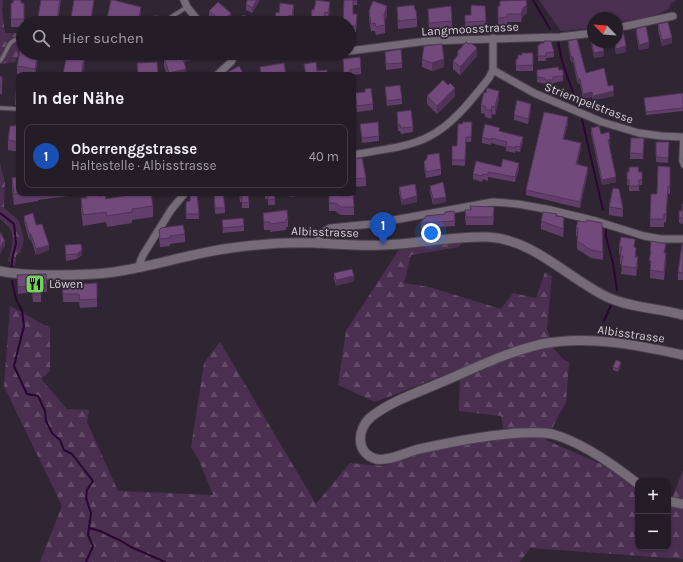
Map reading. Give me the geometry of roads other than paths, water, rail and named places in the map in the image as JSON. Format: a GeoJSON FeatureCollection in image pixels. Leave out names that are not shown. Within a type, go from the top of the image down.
{"type":"FeatureCollection","features":[{"type":"Feature","properties":{"kind":"main road","name":"Albisstrasse"},"geometry":{"type":"LineString","coordinates":[[0,271],[16,274],[74,275],[118,272],[231,248],[286,243],[318,243],[358,246],[383,245],[489,237],[500,239],[526,248],[542,256],[597,292],[617,301],[683,315]]}},
{"type":"Feature","properties":{"kind":"main road","name":"Albisstrasse"},"geometry":{"type":"LineString","coordinates":[[635,482],[622,471],[579,446],[565,439],[546,433],[503,434],[480,437],[420,448],[383,460],[373,458],[367,454],[361,445],[360,434],[364,424],[371,417],[394,404],[501,357],[542,344],[596,340],[683,354]]}},
{"type":"Feature","properties":{"kind":"main road"},"geometry":{"type":"LineString","coordinates":[[671,502],[683,504]]}},
{"type":"Feature","properties":{"kind":"street"},"geometry":{"type":"LineString","coordinates":[[186,3],[195,16]]}},
{"type":"Feature","properties":{"kind":"street"},"geometry":{"type":"LineString","coordinates":[[623,27],[673,16]]}},
{"type":"Feature","properties":{"kind":"street","name":"Langmoosstrasse"},"geometry":{"type":"LineString","coordinates":[[356,49],[427,42],[493,38],[560,37],[587,34]]}},
{"type":"Feature","properties":{"kind":"street"},"geometry":{"type":"LineString","coordinates":[[356,154],[410,144],[428,138],[445,126],[457,115],[490,78],[493,70],[493,38]]}},
{"type":"Feature","properties":{"kind":"street"},"geometry":{"type":"LineString","coordinates":[[220,72],[232,60]]}},
{"type":"Feature","properties":{"kind":"street","name":"Striempelstrasse"},"geometry":{"type":"LineString","coordinates":[[493,70],[534,93],[602,122],[639,133],[682,137]]}},
{"type":"Feature","properties":{"kind":"street"},"geometry":{"type":"LineString","coordinates":[[140,268],[140,262],[143,255],[171,210],[183,196]]}},
{"type":"Feature","properties":{"kind":"street"},"geometry":{"type":"LineString","coordinates":[[318,243],[320,234],[330,228],[372,224],[493,202],[518,204],[551,210],[596,221],[644,236],[683,239]]}},
{"type":"Feature","properties":{"kind":"lane"},"geometry":{"type":"LineString","coordinates":[[172,16],[186,3]]}},
{"type":"Feature","properties":{"kind":"lane"},"geometry":{"type":"LineString","coordinates":[[0,61],[4,56],[10,42],[16,38]]}},
{"type":"Feature","properties":{"kind":"lane"},"geometry":{"type":"LineString","coordinates":[[0,108],[16,110]]}},
{"type":"Feature","properties":{"kind":"lane"},"geometry":{"type":"LineString","coordinates":[[682,137],[681,161],[683,166]]}},
{"type":"Feature","properties":{"kind":"waterway"},"geometry":{"type":"LineString","coordinates":[[533,0],[550,29]]}},
{"type":"Feature","properties":{"kind":"waterway"},"geometry":{"type":"LineString","coordinates":[[558,41],[562,61],[578,107]]}},
{"type":"Feature","properties":{"kind":"waterway"},"geometry":{"type":"LineString","coordinates":[[582,119],[603,210]]}},
{"type":"Feature","properties":{"kind":"waterway"},"geometry":{"type":"LineString","coordinates":[[0,213],[14,224],[16,243],[12,267]]}},
{"type":"Feature","properties":{"kind":"waterway"},"geometry":{"type":"LineString","coordinates":[[606,228],[606,237],[613,263],[617,290]]}},
{"type":"Feature","properties":{"kind":"waterway"},"geometry":{"type":"LineString","coordinates":[[12,281],[16,299],[22,311],[24,326],[14,366],[27,394],[38,396],[45,411],[46,421],[52,433],[60,440],[64,450],[72,454],[93,481],[87,490],[86,498],[91,513],[88,535],[93,546],[86,562]]}},
{"type":"Feature","properties":{"kind":"waterway"},"geometry":{"type":"LineString","coordinates":[[604,321],[611,305]]}},
{"type":"Feature","properties":{"kind":"waterway"},"geometry":{"type":"LineString","coordinates":[[89,528],[100,531],[165,562]]}},
{"type":"Feature","properties":{"kind":"place","name":"Oberrenggstrasse"},"geometry":{"type":"Point","coordinates":[383,245]}},
{"type":"Feature","properties":{"kind":"place","name":"Löwen"},"geometry":{"type":"Point","coordinates":[35,284]}}]}
